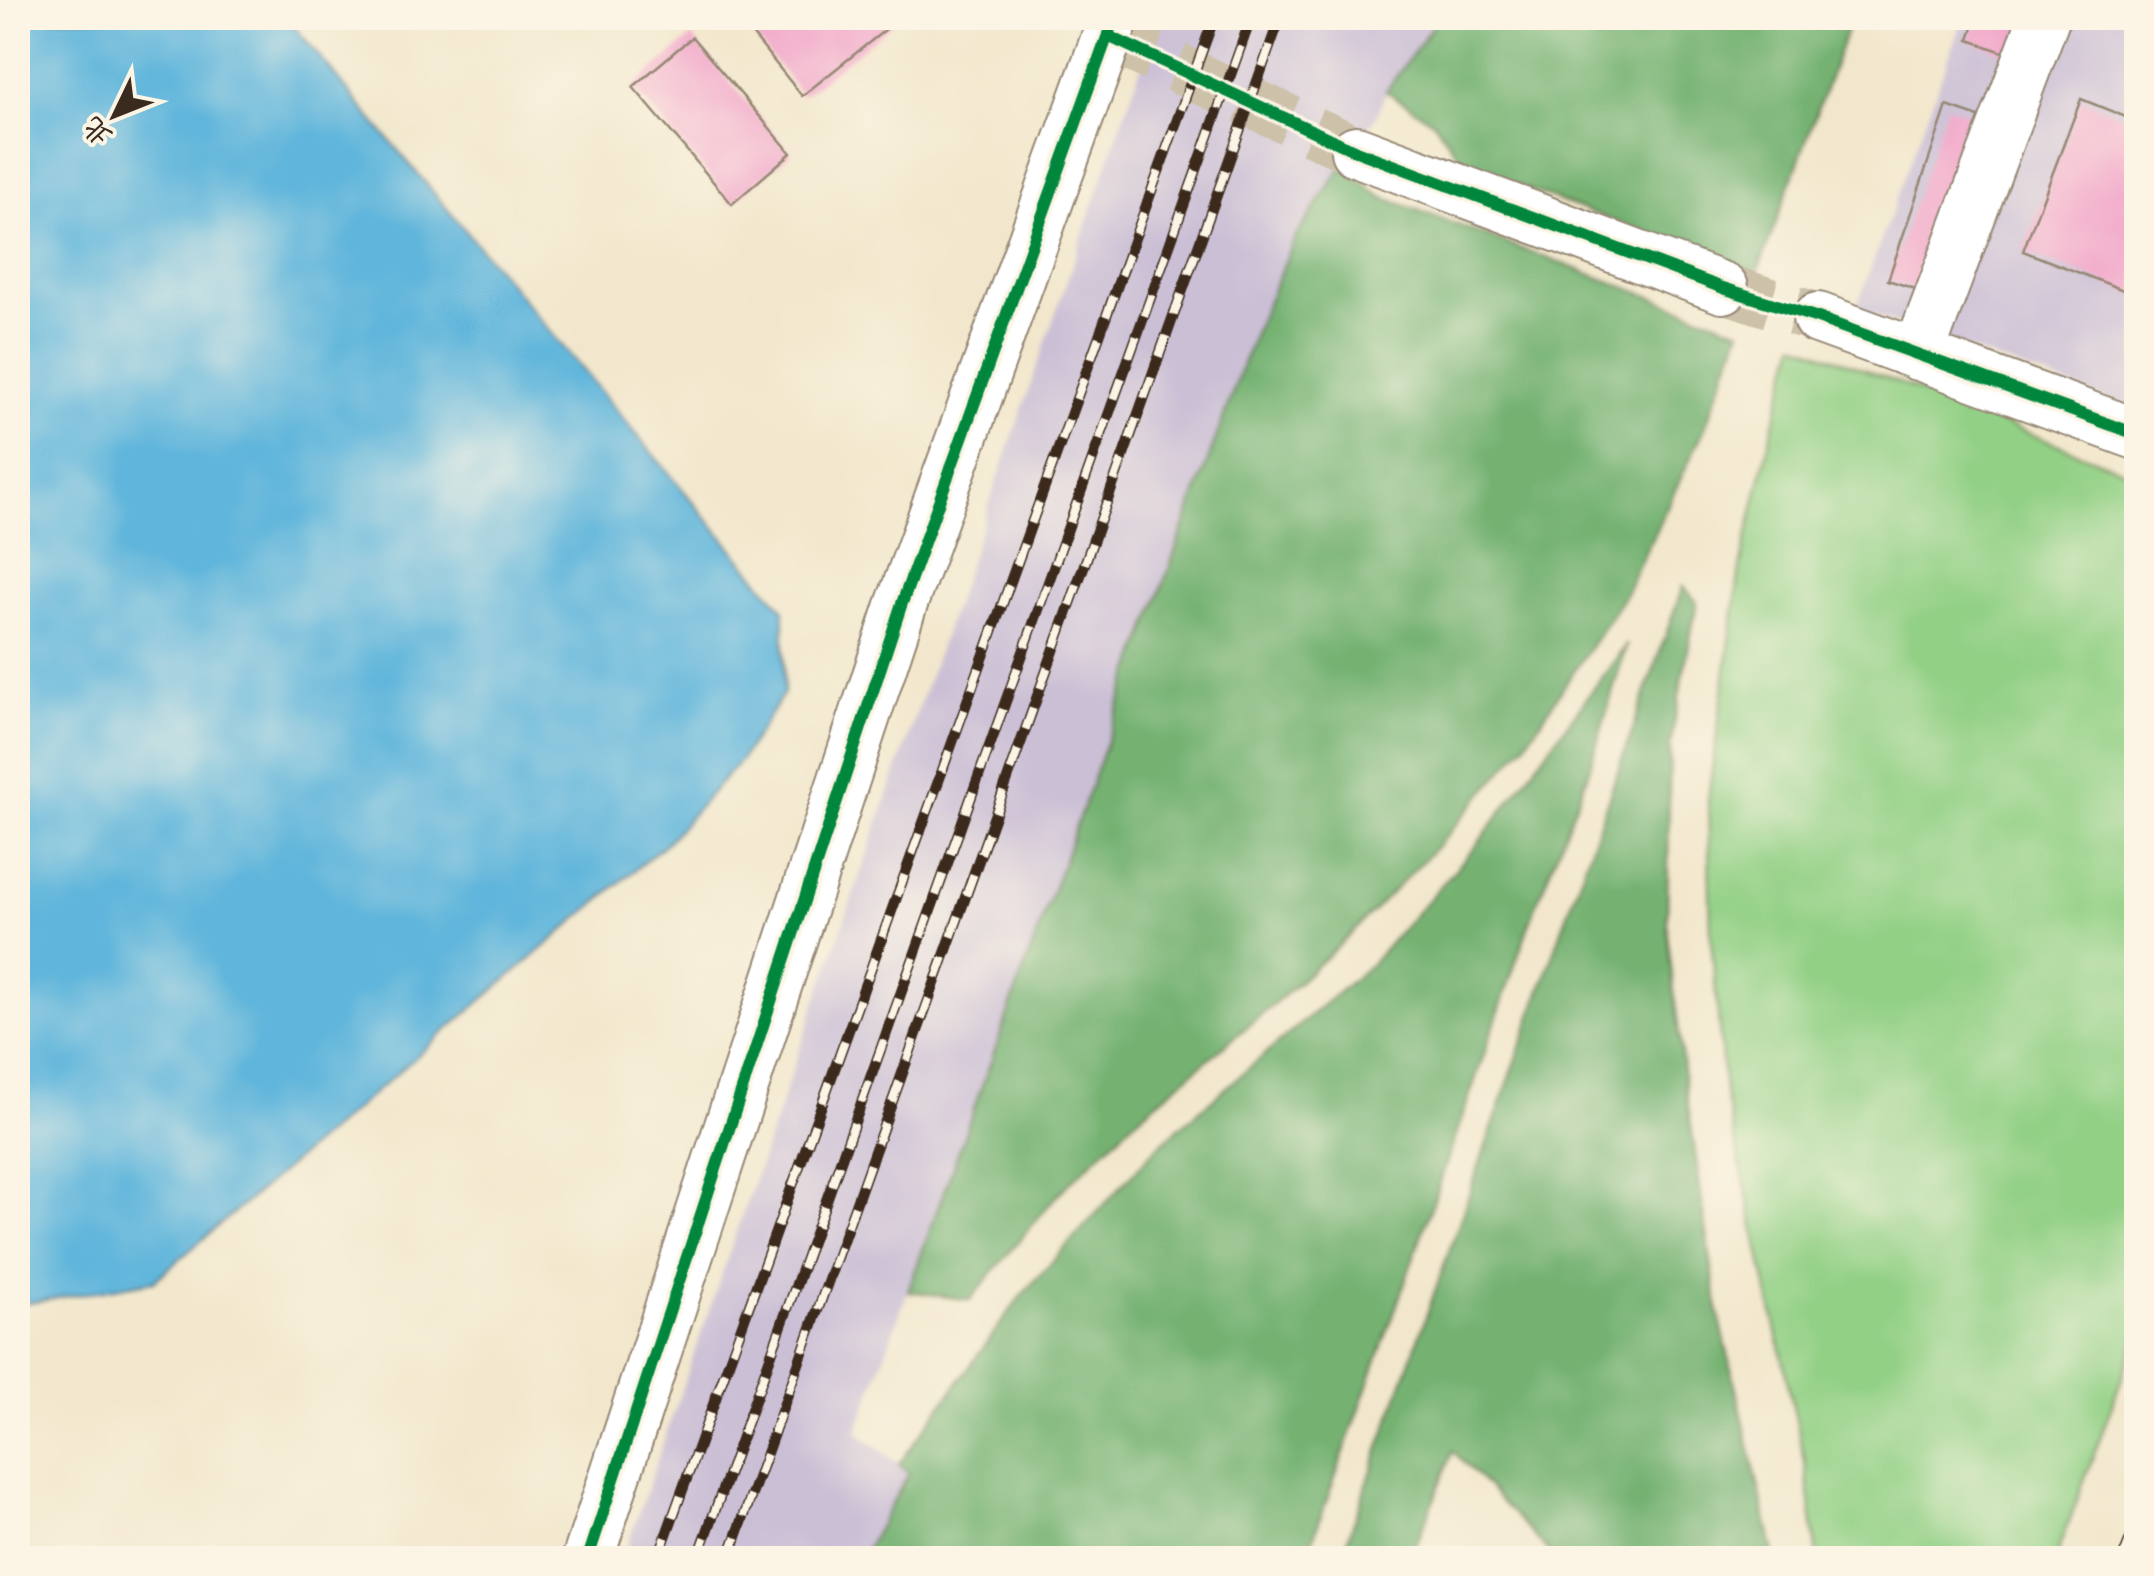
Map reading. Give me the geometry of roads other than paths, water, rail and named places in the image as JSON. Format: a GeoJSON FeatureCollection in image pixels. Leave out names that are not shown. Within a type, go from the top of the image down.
{"type":"FeatureCollection","features":[{"type":"Feature","properties":{"kind":"street"},"geometry":{"type":"LineString","coordinates":[[588,1558],[901,606],[1114,18]]}},
{"type":"Feature","properties":{"kind":"street"},"geometry":{"type":"LineString","coordinates":[[1918,354],[2044,18]]}},
{"type":"Feature","properties":{"kind":"street"},"geometry":{"type":"LineString","coordinates":[[1356,151],[1723,288]]}},
{"type":"Feature","properties":{"kind":"street"},"geometry":{"type":"LineString","coordinates":[[1818,318],[2136,434]]}},
{"type":"Feature","properties":{"kind":"water"},"geometry":{"type":"Polygon","coordinates":[[[18,18],[287,18],[784,610],[784,693],[740,761],[666,843],[154,1281],[18,1305],[18,807],[23,792],[18,779],[18,18]]]}},
{"type":"Feature","properties":{"kind":"tunnel"},"geometry":{"type":"LineString","coordinates":[[1108,36],[1356,151]]}},
{"type":"Feature","properties":{"kind":"tunnel"},"geometry":{"type":"LineString","coordinates":[[1723,288],[1818,318]]}},
{"type":"Feature","properties":{"kind":"railway"},"geometry":{"type":"LineString","coordinates":[[658,1558],[1214,18]]}},
{"type":"Feature","properties":{"kind":"railway"},"geometry":{"type":"LineString","coordinates":[[698,1558],[1251,18]]}},
{"type":"Feature","properties":{"kind":"railway"},"geometry":{"type":"LineString","coordinates":[[729,1558],[1280,18]]}},
{"type":"Feature","properties":{"kind":"railway"},"geometry":{"type":"LineString","coordinates":[[2123,1558],[2136,1525]]}}]}
